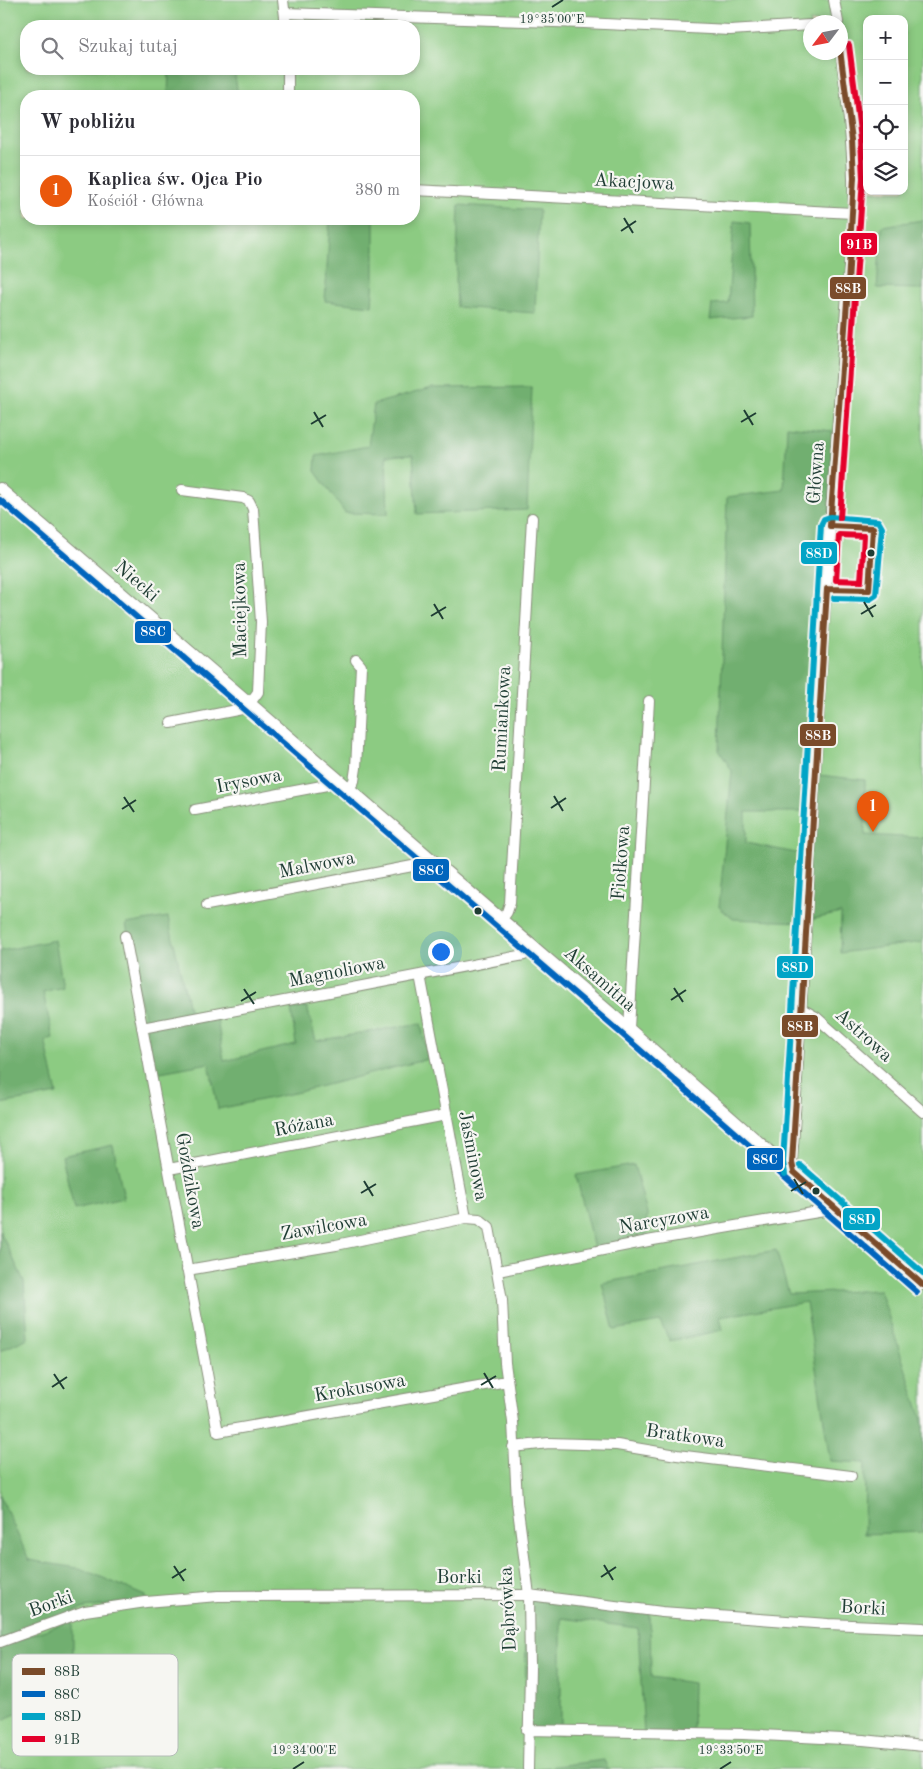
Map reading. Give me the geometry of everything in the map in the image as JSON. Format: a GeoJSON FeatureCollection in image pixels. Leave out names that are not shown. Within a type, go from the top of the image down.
{"type":"FeatureCollection","features":[{"type":"Feature","properties":{"kind":"street"},"geometry":{"type":"LineString","coordinates":[[283,0],[286,20]]}},
{"type":"Feature","properties":{"kind":"street"},"geometry":{"type":"LineString","coordinates":[[834,0],[837,15]]}},
{"type":"Feature","properties":{"kind":"street"},"geometry":{"type":"LineString","coordinates":[[285,13],[730,30],[803,25]]}},
{"type":"Feature","properties":{"kind":"street","name":"Główna"},"geometry":{"type":"LineString","coordinates":[[794,1172],[793,1150],[800,1008],[830,526],[853,213],[854,176],[852,140],[842,60]]}},
{"type":"Feature","properties":{"kind":"street"},"geometry":{"type":"LineString","coordinates":[[288,75],[288,90]]}},
{"type":"Feature","properties":{"kind":"street","name":"Akacjowa"},"geometry":{"type":"LineString","coordinates":[[420,190],[853,213]]}},
{"type":"Feature","properties":{"kind":"street","name":"Niecki"},"geometry":{"type":"LineString","coordinates":[[0,488],[250,703]]}},
{"type":"Feature","properties":{"kind":"street","name":"Maciejkowa"},"geometry":{"type":"LineString","coordinates":[[182,490],[243,498],[249,501],[254,509],[262,622],[259,688],[250,703]]}},
{"type":"Feature","properties":{"kind":"street","name":"Rumiankowa"},"geometry":{"type":"LineString","coordinates":[[502,919],[510,903],[532,518]]}},
{"type":"Feature","properties":{"kind":"street"},"geometry":{"type":"LineString","coordinates":[[349,788],[354,781],[356,768],[361,666],[356,660]]}},
{"type":"Feature","properties":{"kind":"street","name":"Fiołkowa"},"geometry":{"type":"LineString","coordinates":[[629,1028],[650,701]]}},
{"type":"Feature","properties":{"kind":"street"},"geometry":{"type":"LineString","coordinates":[[170,723],[237,710],[250,703]]}},
{"type":"Feature","properties":{"kind":"street","name":"Aksamitna"},"geometry":{"type":"LineString","coordinates":[[250,703],[629,1028],[923,1286]]}},
{"type":"Feature","properties":{"kind":"street","name":"Irysowa"},"geometry":{"type":"LineString","coordinates":[[195,810],[327,785],[338,779]]}},
{"type":"Feature","properties":{"kind":"street","name":"Malwowa"},"geometry":{"type":"LineString","coordinates":[[207,905],[423,864],[432,859]]}},
{"type":"Feature","properties":{"kind":"street","name":"Goździkowa"},"geometry":{"type":"LineString","coordinates":[[125,936],[218,1432]]}},
{"type":"Feature","properties":{"kind":"street","name":"Magnoliowa"},"geometry":{"type":"LineString","coordinates":[[142,1028],[524,956],[537,949]]}},
{"type":"Feature","properties":{"kind":"street","name":"Jaśminowa"},"geometry":{"type":"LineString","coordinates":[[420,975],[466,1218],[479,1219],[489,1227],[498,1271],[502,1300],[507,1381],[513,1422],[513,1447]]}},
{"type":"Feature","properties":{"kind":"street","name":"Astrowa"},"geometry":{"type":"LineString","coordinates":[[800,1008],[816,1017],[923,1112]]}},
{"type":"Feature","properties":{"kind":"street","name":"Różana"},"geometry":{"type":"LineString","coordinates":[[169,1169],[446,1115]]}},
{"type":"Feature","properties":{"kind":"street","name":"Narcyzowa"},"geometry":{"type":"LineString","coordinates":[[498,1271],[653,1240],[836,1209]]}},
{"type":"Feature","properties":{"kind":"street","name":"Zawilcowa"},"geometry":{"type":"LineString","coordinates":[[187,1270],[336,1244],[466,1218]]}},
{"type":"Feature","properties":{"kind":"street","name":"Krokusowa"},"geometry":{"type":"LineString","coordinates":[[218,1432],[507,1381]]}},
{"type":"Feature","properties":{"kind":"street","name":"Bratkowa"},"geometry":{"type":"LineString","coordinates":[[513,1447],[549,1443],[617,1445],[677,1455],[851,1476]]}},
{"type":"Feature","properties":{"kind":"street","name":"Dąbrówka"},"geometry":{"type":"LineString","coordinates":[[513,1447],[517,1502],[529,1595],[528,1769]]}},
{"type":"Feature","properties":{"kind":"street","name":"Borki"},"geometry":{"type":"LineString","coordinates":[[0,1642],[85,1611],[152,1601],[218,1596],[529,1595],[662,1612],[836,1625],[923,1628]]}},
{"type":"Feature","properties":{"kind":"street"},"geometry":{"type":"LineString","coordinates":[[528,1730],[743,1734],[863,1740],[923,1746]]}},
{"type":"Feature","properties":{"kind":"green space"},"geometry":{"type":"Polygon","coordinates":[[[0,0],[923,0],[923,1769],[0,1769],[0,0]]]}},
{"type":"Feature","properties":{"kind":"green space"},"geometry":{"type":"Polygon","coordinates":[[[169,75],[235,75],[237,90],[168,90],[169,75]]]}},
{"type":"Feature","properties":{"kind":"green space"},"geometry":{"type":"Polygon","coordinates":[[[459,205],[539,210],[535,313],[457,307],[456,281],[459,205]]]}},
{"type":"Feature","properties":{"kind":"green space"},"geometry":{"type":"Polygon","coordinates":[[[923,220],[923,289],[877,288],[882,226],[923,220]]]}},
{"type":"Feature","properties":{"kind":"green space"},"geometry":{"type":"Polygon","coordinates":[[[734,221],[750,223],[752,316],[710,320],[712,304],[728,303],[734,221]]]}},
{"type":"Feature","properties":{"kind":"green space"},"geometry":{"type":"Polygon","coordinates":[[[330,225],[374,225],[372,306],[325,301],[330,225]]]}},
{"type":"Feature","properties":{"kind":"green space"},"geometry":{"type":"Polygon","coordinates":[[[532,387],[527,510],[417,514],[413,455],[386,456],[388,514],[345,513],[315,471],[316,456],[368,446],[374,404],[432,388],[532,387]]]}},
{"type":"Feature","properties":{"kind":"green space"},"geometry":{"type":"Polygon","coordinates":[[[787,426],[833,431],[819,775],[865,780],[865,835],[923,838],[923,942],[840,953],[841,913],[800,922],[733,919],[719,907],[732,771],[719,750],[727,497],[784,490],[787,426]],[[746,812],[746,843],[806,855],[807,812],[746,812]]]}},
{"type":"Feature","properties":{"kind":"green space"},"geometry":{"type":"Polygon","coordinates":[[[168,917],[192,1022],[217,1019],[224,1061],[296,1044],[291,1009],[307,1007],[316,1041],[421,1023],[428,1059],[299,1092],[218,1109],[209,1063],[155,1073],[126,924],[168,917]]]}},
{"type":"Feature","properties":{"kind":"green space"},"geometry":{"type":"Polygon","coordinates":[[[55,940],[63,987],[43,992],[53,1038],[45,1040],[57,1094],[0,1104],[0,951],[55,940]]]}},
{"type":"Feature","properties":{"kind":"green space"},"geometry":{"type":"Polygon","coordinates":[[[113,1145],[124,1198],[74,1209],[62,1156],[113,1145]]]}},
{"type":"Feature","properties":{"kind":"green space"},"geometry":{"type":"Polygon","coordinates":[[[634,1165],[647,1214],[646,1241],[594,1249],[576,1175],[634,1165]]]}},
{"type":"Feature","properties":{"kind":"green space"},"geometry":{"type":"Polygon","coordinates":[[[0,1231],[24,1281],[28,1338],[0,1351],[0,1231]]]}},
{"type":"Feature","properties":{"kind":"green space"},"geometry":{"type":"Polygon","coordinates":[[[776,1250],[789,1294],[880,1290],[923,1423],[923,1532],[864,1534],[865,1463],[830,1461],[806,1302],[720,1317],[723,1330],[670,1341],[660,1322],[614,1330],[602,1283],[776,1250]]]}},
{"type":"Feature","properties":{"kind":"green space"},"geometry":{"type":"Polygon","coordinates":[[[0,1495],[29,1560],[82,1569],[146,1596],[146,1600],[85,1608],[0,1640],[0,1495]]]}},
{"type":"Feature","properties":{"kind":"green space"},"geometry":{"type":"Polygon","coordinates":[[[522,1599],[650,1611],[651,1677],[693,1683],[692,1738],[644,1736],[638,1628],[561,1618],[561,1734],[525,1734],[526,1604],[522,1599]]]}},
{"type":"Feature","properties":{"kind":"green space"},"geometry":{"type":"Polygon","coordinates":[[[73,1620],[73,1654],[12,1654],[12,1716],[0,1721],[0,1646],[73,1620]]]}},
{"type":"Feature","properties":{"kind":"green space"},"geometry":{"type":"Polygon","coordinates":[[[604,1760],[608,1769],[532,1769],[604,1760]]]}},
{"type":"Feature","properties":{"kind":"transit line","name":"91B"},"geometry":{"type":"LineString","coordinates":[[840,518],[863,178],[861,139],[849,45]]}},
{"type":"Feature","properties":{"kind":"transit line","name":"88B"},"geometry":{"type":"LineString","coordinates":[[830,526],[847,302],[854,177],[852,140],[841,60]]}},
{"type":"Feature","properties":{"kind":"transit line","name":"88C"},"geometry":{"type":"LineString","coordinates":[[0,500],[623,1035],[917,1292]]}},
{"type":"Feature","properties":{"kind":"transit line","name":"88D"},"geometry":{"type":"LineString","coordinates":[[785,1174],[783,1162],[821,525],[824,519],[830,517],[878,521],[882,528],[876,595],[870,599],[834,598]]}},
{"type":"Feature","properties":{"kind":"transit line","name":"88B"},"geometry":{"type":"LineString","coordinates":[[827,589],[869,590],[873,528],[830,526]]}},
{"type":"Feature","properties":{"kind":"transit line","name":"91B"},"geometry":{"type":"LineString","coordinates":[[839,535],[864,536],[861,581],[836,580],[839,535]]}},
{"type":"Feature","properties":{"kind":"transit line","name":"88B"},"geometry":{"type":"LineString","coordinates":[[794,1172],[792,1163],[827,589]]}},
{"type":"Feature","properties":{"kind":"transit line","name":"88D"},"geometry":{"type":"LineString","coordinates":[[800,1165],[923,1273]]}},
{"type":"Feature","properties":{"kind":"transit line","name":"88B"},"geometry":{"type":"LineString","coordinates":[[794,1172],[923,1285]]}},
{"type":"Feature","properties":{"kind":"place","name":"Kaplica św. Ojca Pio"},"geometry":{"type":"Point","coordinates":[873,832]}}]}
